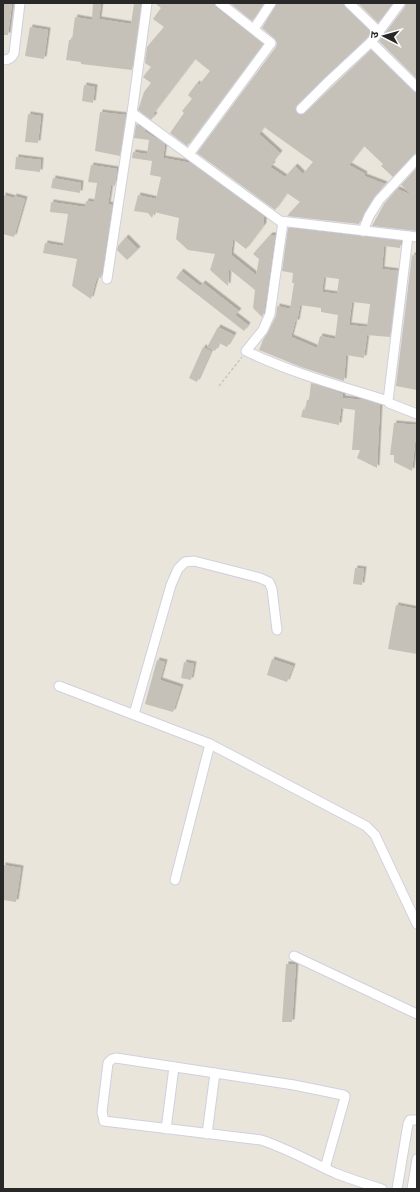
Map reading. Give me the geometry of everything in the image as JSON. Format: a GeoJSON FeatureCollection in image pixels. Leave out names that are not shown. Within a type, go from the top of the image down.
{"type":"FeatureCollection","features":[{"type":"Feature","properties":{"kind":"street"},"geometry":{"type":"LineString","coordinates":[[3,60],[9,60],[13,57],[20,3]]}},
{"type":"Feature","properties":{"kind":"street"},"geometry":{"type":"LineString","coordinates":[[107,279],[147,3]]}},
{"type":"Feature","properties":{"kind":"street"},"geometry":{"type":"LineString","coordinates":[[189,154],[271,44],[271,42],[220,3]]}},
{"type":"Feature","properties":{"kind":"street"},"geometry":{"type":"LineString","coordinates":[[254,29],[271,3]]}},
{"type":"Feature","properties":{"kind":"street"},"geometry":{"type":"LineString","coordinates":[[349,3],[379,32]]}},
{"type":"Feature","properties":{"kind":"street"},"geometry":{"type":"LineString","coordinates":[[301,109],[371,42],[400,3]]}},
{"type":"Feature","properties":{"kind":"street"},"geometry":{"type":"LineString","coordinates":[[371,42],[417,87]]}},
{"type":"Feature","properties":{"kind":"street"},"geometry":{"type":"LineString","coordinates":[[132,113],[283,222],[413,237],[388,401]]}},
{"type":"Feature","properties":{"kind":"street"},"geometry":{"type":"LineString","coordinates":[[363,231],[369,216],[379,200],[417,159]]}},
{"type":"Feature","properties":{"kind":"street"},"geometry":{"type":"LineString","coordinates":[[283,222],[270,314],[263,330],[246,352],[272,364],[388,401],[389,403],[417,414]]}},
{"type":"Feature","properties":{"kind":"street"},"geometry":{"type":"LineString","coordinates":[[134,714],[171,586],[178,569],[184,562],[194,561],[260,578],[269,582],[273,596],[277,630]]}},
{"type":"Feature","properties":{"kind":"street"},"geometry":{"type":"LineString","coordinates":[[59,686],[210,744],[366,826],[371,831],[417,924]]}},
{"type":"Feature","properties":{"kind":"street"},"geometry":{"type":"LineString","coordinates":[[175,880],[210,744]]}},
{"type":"Feature","properties":{"kind":"street"},"geometry":{"type":"LineString","coordinates":[[294,956],[417,1014]]}},
{"type":"Feature","properties":{"kind":"street"},"geometry":{"type":"LineString","coordinates":[[326,1168],[345,1096],[343,1094],[294,1085],[116,1058],[109,1061],[107,1066],[102,1112],[104,1121],[166,1130],[261,1140],[326,1168],[382,1189]]}},
{"type":"Feature","properties":{"kind":"street"},"geometry":{"type":"LineString","coordinates":[[166,1130],[174,1067]]}},
{"type":"Feature","properties":{"kind":"street"},"geometry":{"type":"LineString","coordinates":[[207,1134],[215,1073]]}},
{"type":"Feature","properties":{"kind":"street"},"geometry":{"type":"LineString","coordinates":[[397,1189],[408,1124],[410,1120],[417,1120]]}},
{"type":"Feature","properties":{"kind":"street"},"geometry":{"type":"LineString","coordinates":[[412,1189],[417,1159]]}},
{"type":"Feature","properties":{"kind":"path"},"geometry":{"type":"LineString","coordinates":[[219,386],[246,352]]}},
{"type":"Feature","properties":{"kind":"building"},"geometry":{"type":"Polygon","coordinates":[[[3,3],[12,3],[8,35],[3,35],[3,3]]]}},
{"type":"Feature","properties":{"kind":"building"},"geometry":{"type":"Polygon","coordinates":[[[93,3],[101,3],[99,19],[131,24],[134,4],[141,5],[132,70],[81,64],[81,62],[66,60],[69,40],[72,40],[75,17],[92,20],[93,3]]]}},
{"type":"Feature","properties":{"kind":"building"},"geometry":{"type":"Polygon","coordinates":[[[155,3],[214,3],[216,8],[263,44],[187,146],[170,133],[184,113],[182,111],[192,99],[188,95],[197,83],[199,85],[210,71],[195,59],[153,114],[155,115],[151,120],[138,110],[144,92],[151,83],[143,77],[151,67],[145,63],[147,47],[164,27],[153,19],[161,8],[155,3]]]}},
{"type":"Feature","properties":{"kind":"building"},"geometry":{"type":"Polygon","coordinates":[[[230,3],[264,3],[252,21],[230,3]]]}},
{"type":"Feature","properties":{"kind":"building"},"geometry":{"type":"Polygon","coordinates":[[[277,3],[343,3],[345,7],[371,32],[367,38],[297,105],[295,110],[297,113],[302,115],[305,113],[371,50],[413,91],[417,93],[417,153],[413,155],[393,177],[381,166],[383,164],[364,146],[349,165],[365,174],[364,176],[385,184],[374,197],[359,224],[287,216],[300,202],[287,193],[275,210],[197,153],[276,47],[277,43],[275,39],[262,28],[277,3]],[[264,127],[259,134],[280,153],[270,167],[285,177],[295,166],[303,174],[313,162],[264,127]]]}},
{"type":"Feature","properties":{"kind":"building"},"geometry":{"type":"Polygon","coordinates":[[[358,3],[393,3],[378,23],[358,3]]]}},
{"type":"Feature","properties":{"kind":"building"},"geometry":{"type":"Polygon","coordinates":[[[406,3],[417,3],[417,79],[379,41],[405,7],[406,3]]]}},
{"type":"Feature","properties":{"kind":"building"},"geometry":{"type":"Polygon","coordinates":[[[30,27],[48,30],[44,59],[25,56],[30,27]]]}},
{"type":"Feature","properties":{"kind":"building"},"geometry":{"type":"Polygon","coordinates":[[[84,85],[95,87],[93,103],[82,101],[84,85]]]}},
{"type":"Feature","properties":{"kind":"building"},"geometry":{"type":"Polygon","coordinates":[[[100,112],[126,115],[120,156],[95,151],[100,112]]]}},
{"type":"Feature","properties":{"kind":"building"},"geometry":{"type":"Polygon","coordinates":[[[28,114],[41,116],[38,143],[25,142],[28,114]]]}},
{"type":"Feature","properties":{"kind":"building"},"geometry":{"type":"Polygon","coordinates":[[[136,124],[145,130],[144,131],[165,144],[163,158],[191,163],[264,217],[264,225],[246,249],[233,239],[231,255],[256,275],[259,259],[253,254],[270,235],[275,235],[262,317],[253,308],[255,290],[229,269],[228,286],[210,270],[215,254],[188,250],[176,239],[179,218],[154,212],[152,218],[148,213],[134,211],[138,195],[156,199],[161,177],[150,175],[152,161],[132,158],[133,152],[147,154],[149,140],[134,138],[136,124]]]}},
{"type":"Feature","properties":{"kind":"building"},"geometry":{"type":"Polygon","coordinates":[[[16,157],[41,160],[40,172],[15,169],[16,157]]]}},
{"type":"Feature","properties":{"kind":"building"},"geometry":{"type":"Polygon","coordinates":[[[91,165],[117,169],[115,186],[111,185],[108,204],[112,205],[101,278],[97,277],[91,299],[72,286],[77,259],[43,253],[45,243],[63,246],[68,214],[50,212],[51,202],[85,207],[86,201],[94,202],[97,183],[88,182],[91,165]]]}},
{"type":"Feature","properties":{"kind":"building"},"geometry":{"type":"Polygon","coordinates":[[[417,168],[417,231],[372,226],[384,204],[397,189],[412,195],[401,185],[417,168]]]}},
{"type":"Feature","properties":{"kind":"building"},"geometry":{"type":"Polygon","coordinates":[[[53,178],[81,183],[80,193],[51,188],[53,178]]]}},
{"type":"Feature","properties":{"kind":"building"},"geometry":{"type":"Polygon","coordinates":[[[3,195],[25,199],[14,237],[3,234],[3,195]]]}},
{"type":"Feature","properties":{"kind":"building"},"geometry":{"type":"Polygon","coordinates":[[[288,228],[401,241],[400,248],[384,246],[382,269],[398,271],[390,337],[367,335],[364,358],[346,355],[344,381],[301,367],[259,350],[276,316],[277,306],[290,309],[294,283],[292,283],[293,273],[282,271],[288,228]],[[324,277],[322,292],[337,294],[339,279],[324,277]],[[352,302],[349,325],[367,327],[370,304],[352,302]],[[300,305],[297,322],[295,322],[291,337],[317,348],[320,336],[335,339],[338,315],[321,312],[321,308],[300,305]]]}},
{"type":"Feature","properties":{"kind":"building"},"geometry":{"type":"Polygon","coordinates":[[[126,237],[138,249],[127,260],[117,250],[118,246],[126,237]]]}},
{"type":"Feature","properties":{"kind":"building"},"geometry":{"type":"Polygon","coordinates":[[[412,255],[417,256],[417,390],[396,386],[412,255]]]}},
{"type":"Feature","properties":{"kind":"building"},"geometry":{"type":"Polygon","coordinates":[[[181,271],[200,286],[203,283],[239,311],[235,315],[248,325],[244,331],[176,278],[181,271]]]}},
{"type":"Feature","properties":{"kind":"building"},"geometry":{"type":"Polygon","coordinates":[[[218,327],[234,335],[227,347],[219,343],[215,351],[207,347],[218,327]]]}},
{"type":"Feature","properties":{"kind":"building"},"geometry":{"type":"Polygon","coordinates":[[[203,347],[211,351],[197,382],[189,378],[203,347]]]}},
{"type":"Feature","properties":{"kind":"building"},"geometry":{"type":"Polygon","coordinates":[[[311,383],[343,394],[343,398],[364,400],[380,405],[377,468],[357,458],[360,450],[352,450],[355,410],[341,408],[339,425],[301,417],[303,409],[305,410],[307,400],[309,400],[311,383]]]}},
{"type":"Feature","properties":{"kind":"building"},"geometry":{"type":"Polygon","coordinates":[[[394,423],[417,425],[412,471],[394,462],[394,455],[390,455],[394,423]]]}},
{"type":"Feature","properties":{"kind":"building"},"geometry":{"type":"Polygon","coordinates":[[[355,568],[364,569],[362,585],[353,584],[355,568]]]}},
{"type":"Feature","properties":{"kind":"building"},"geometry":{"type":"Polygon","coordinates":[[[396,605],[417,609],[417,654],[388,649],[396,605]]]}},
{"type":"Feature","properties":{"kind":"building"},"geometry":{"type":"Polygon","coordinates":[[[272,659],[293,666],[287,682],[267,675],[272,659]]]}},
{"type":"Feature","properties":{"kind":"building"},"geometry":{"type":"Polygon","coordinates":[[[157,660],[165,662],[160,680],[181,687],[173,712],[145,704],[157,660]]]}},
{"type":"Feature","properties":{"kind":"building"},"geometry":{"type":"Polygon","coordinates":[[[184,662],[194,664],[191,680],[181,678],[184,662]]]}},
{"type":"Feature","properties":{"kind":"building"},"geometry":{"type":"Polygon","coordinates":[[[3,865],[21,868],[16,902],[3,900],[3,865]]]}},
{"type":"Feature","properties":{"kind":"building"},"geometry":{"type":"Polygon","coordinates":[[[286,964],[296,964],[292,1022],[282,1022],[286,964]]]}}]}
